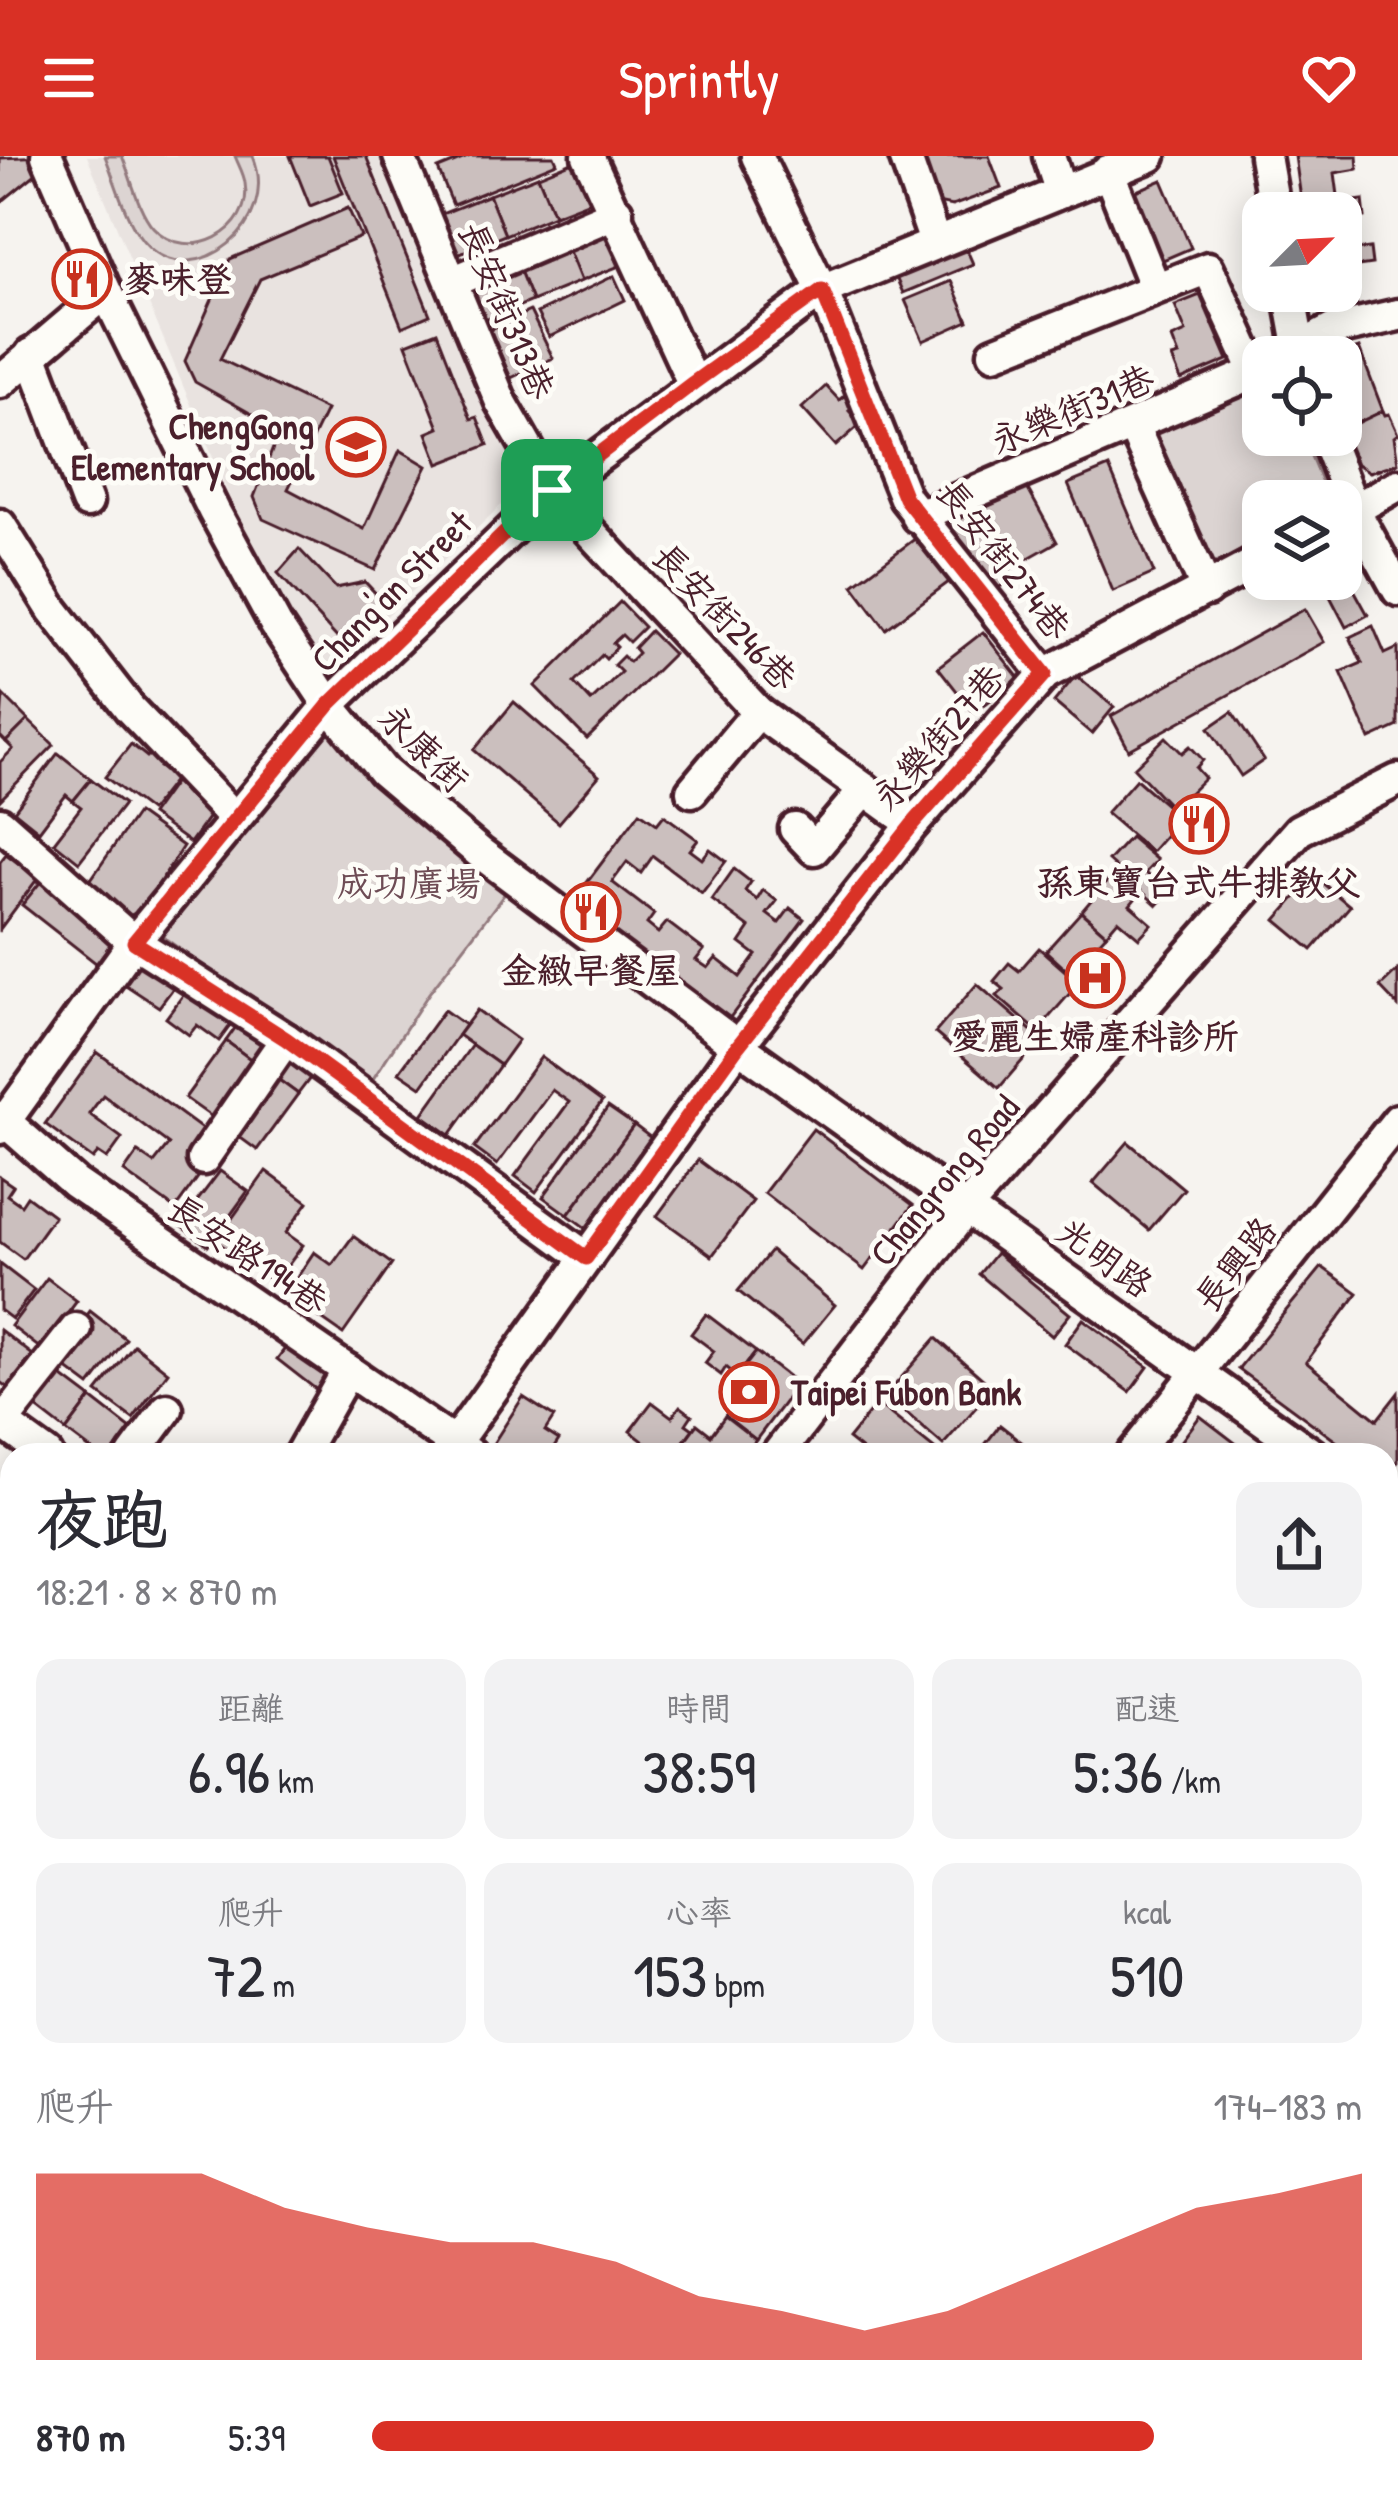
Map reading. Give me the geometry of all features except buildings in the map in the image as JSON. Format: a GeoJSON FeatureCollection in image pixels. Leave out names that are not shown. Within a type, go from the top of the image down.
{"type":"FeatureCollection","features":[{"type":"Feature","properties":{"kind":"street","name":"永康街"},"geometry":{"type":"LineString","coordinates":[[47,156],[106,292],[276,625],[329,705],[382,771],[461,837],[738,1046],[968,1206]]}},
{"type":"Feature","properties":{"kind":"street","name":"長安街313巷"},"geometry":{"type":"LineString","coordinates":[[399,156],[501,402],[552,490]]}},
{"type":"Feature","properties":{"kind":"street"},"geometry":{"type":"LineString","coordinates":[[588,156],[693,383]]}},
{"type":"Feature","properties":{"kind":"street","name":"長安街274巷"},"geometry":{"type":"LineString","coordinates":[[757,156],[822,290],[905,498],[1045,674]]}},
{"type":"Feature","properties":{"kind":"street"},"geometry":{"type":"LineString","coordinates":[[905,156],[935,242]]}},
{"type":"Feature","properties":{"kind":"street"},"geometry":{"type":"LineString","coordinates":[[1049,156],[1060,190]]}},
{"type":"Feature","properties":{"kind":"street","name":"Chang'an Street"},"geometry":{"type":"LineString","coordinates":[[2,1122],[134,942],[329,705],[552,490],[822,290],[1150,156]]}},
{"type":"Feature","properties":{"kind":"street"},"geometry":{"type":"LineString","coordinates":[[1265,156],[1271,192]]}},
{"type":"Feature","properties":{"kind":"street"},"geometry":{"type":"LineString","coordinates":[[1108,171],[1155,288]]}},
{"type":"Feature","properties":{"kind":"street"},"geometry":{"type":"LineString","coordinates":[[452,282],[617,212]]}},
{"type":"Feature","properties":{"kind":"street"},"geometry":{"type":"LineString","coordinates":[[994,353],[1208,268],[1261,336]]}},
{"type":"Feature","properties":{"kind":"street"},"geometry":{"type":"LineString","coordinates":[[0,382],[106,292]]}},
{"type":"Feature","properties":{"kind":"street","name":"永樂街31巷"},"geometry":{"type":"LineString","coordinates":[[1322,336],[1398,315]]}},
{"type":"Feature","properties":{"kind":"street"},"geometry":{"type":"LineString","coordinates":[[31,354],[87,502]]}},
{"type":"Feature","properties":{"kind":"street","name":"永樂街31巷"},"geometry":{"type":"LineString","coordinates":[[917,517],[1242,377]]}},
{"type":"Feature","properties":{"kind":"street"},"geometry":{"type":"LineString","coordinates":[[1133,426],[1208,590]]}},
{"type":"Feature","properties":{"kind":"street"},"geometry":{"type":"LineString","coordinates":[[1362,505],[1398,485]]}},
{"type":"Feature","properties":{"kind":"street","name":"長安街246巷"},"geometry":{"type":"LineString","coordinates":[[552,490],[758,712],[913,824]]}},
{"type":"Feature","properties":{"kind":"street"},"geometry":{"type":"LineString","coordinates":[[0,525],[52,610],[130,710],[235,819]]}},
{"type":"Feature","properties":{"kind":"street"},"geometry":{"type":"LineString","coordinates":[[1362,535],[1398,590]]}},
{"type":"Feature","properties":{"kind":"street","name":"永樂街27巷"},"geometry":{"type":"LineString","coordinates":[[462,1443],[586,1258],[738,1046],[913,824],[1045,674],[1242,571]]}},
{"type":"Feature","properties":{"kind":"street"},"geometry":{"type":"LineString","coordinates":[[692,791],[758,712]]}},
{"type":"Feature","properties":{"kind":"street","name":"Changrong Road"},"geometry":{"type":"LineString","coordinates":[[786,1443],[968,1206],[1299,830],[1398,780]]}},
{"type":"Feature","properties":{"kind":"street"},"geometry":{"type":"LineString","coordinates":[[795,829],[814,848],[865,789]]}},
{"type":"Feature","properties":{"kind":"street"},"geometry":{"type":"LineString","coordinates":[[0,823],[134,942],[286,1039],[586,1258]]}},
{"type":"Feature","properties":{"kind":"street"},"geometry":{"type":"LineString","coordinates":[[202,1160],[286,1039]]}},
{"type":"Feature","properties":{"kind":"street","name":"長興路"},"geometry":{"type":"LineString","coordinates":[[1142,1443],[1398,1120]]}},
{"type":"Feature","properties":{"kind":"street","name":"長安路194巷"},"geometry":{"type":"LineString","coordinates":[[2,1122],[75,1183],[446,1443]]}},
{"type":"Feature","properties":{"kind":"street","name":"光明路"},"geometry":{"type":"LineString","coordinates":[[968,1206],[1296,1443]]}},
{"type":"Feature","properties":{"kind":"street"},"geometry":{"type":"LineString","coordinates":[[30,1443],[1,1422],[76,1329]]}},
{"type":"Feature","properties":{"kind":"street"},"geometry":{"type":"LineString","coordinates":[[307,1443],[348,1370]]}},
{"type":"Feature","properties":{"kind":"street"},"geometry":{"type":"LineString","coordinates":[[143,1443],[167,1409]]}},
{"type":"Feature","properties":{"kind":"shaded area","name":"ChengGong Elementary School"},"geometry":{"type":"Polygon","coordinates":[[[87,156],[382,156],[486,413],[526,481],[325,676],[278,613],[87,156]]]}},
{"type":"Feature","properties":{"kind":"green space"},"geometry":{"type":"Polygon","coordinates":[[[105,156],[122,156],[143,212],[167,238],[200,243],[216,238],[239,216],[245,200],[244,180],[235,156],[253,156],[258,182],[255,206],[245,227],[210,256],[168,259],[149,247],[134,228],[105,156]]]}},
{"type":"Feature","properties":{"kind":"green space"},"geometry":{"type":"Polygon","coordinates":[[[1242,392],[1242,456],[1311,456],[1321,480],[1242,480],[1242,550],[1208,570],[1142,429],[1242,392]]]}},
{"type":"Feature","properties":{"kind":"green space","name":"成功廣場"},"geometry":{"type":"Polygon","coordinates":[[[329,705],[516,879],[429,993],[369,1085],[156,932],[329,705]]]}},
{"type":"Feature","properties":{"kind":"place","name":"麥味登"},"geometry":{"type":"Point","coordinates":[82,279]}},
{"type":"Feature","properties":{"kind":"place","name":"ChengGong Elementary School"},"geometry":{"type":"Point","coordinates":[356,447]}},
{"type":"Feature","properties":{"kind":"place","name":"孫東寶台式牛排教父"},"geometry":{"type":"Point","coordinates":[1199,824]}},
{"type":"Feature","properties":{"kind":"place","name":"金緻早餐屋"},"geometry":{"type":"Point","coordinates":[591,912]}},
{"type":"Feature","properties":{"kind":"place","name":"愛麗生婦產科診所"},"geometry":{"type":"Point","coordinates":[1095,978]}},
{"type":"Feature","properties":{"kind":"place","name":"Taipei Fubon Bank"},"geometry":{"type":"Point","coordinates":[749,1392]}},
{"type":"Feature","properties":{"kind":"route"},"geometry":{"type":"LineString","coordinates":[[822,290],[905,498],[1045,674],[913,824],[738,1046],[586,1258],[286,1039],[134,942],[329,705],[552,490],[822,290]]}}]}
